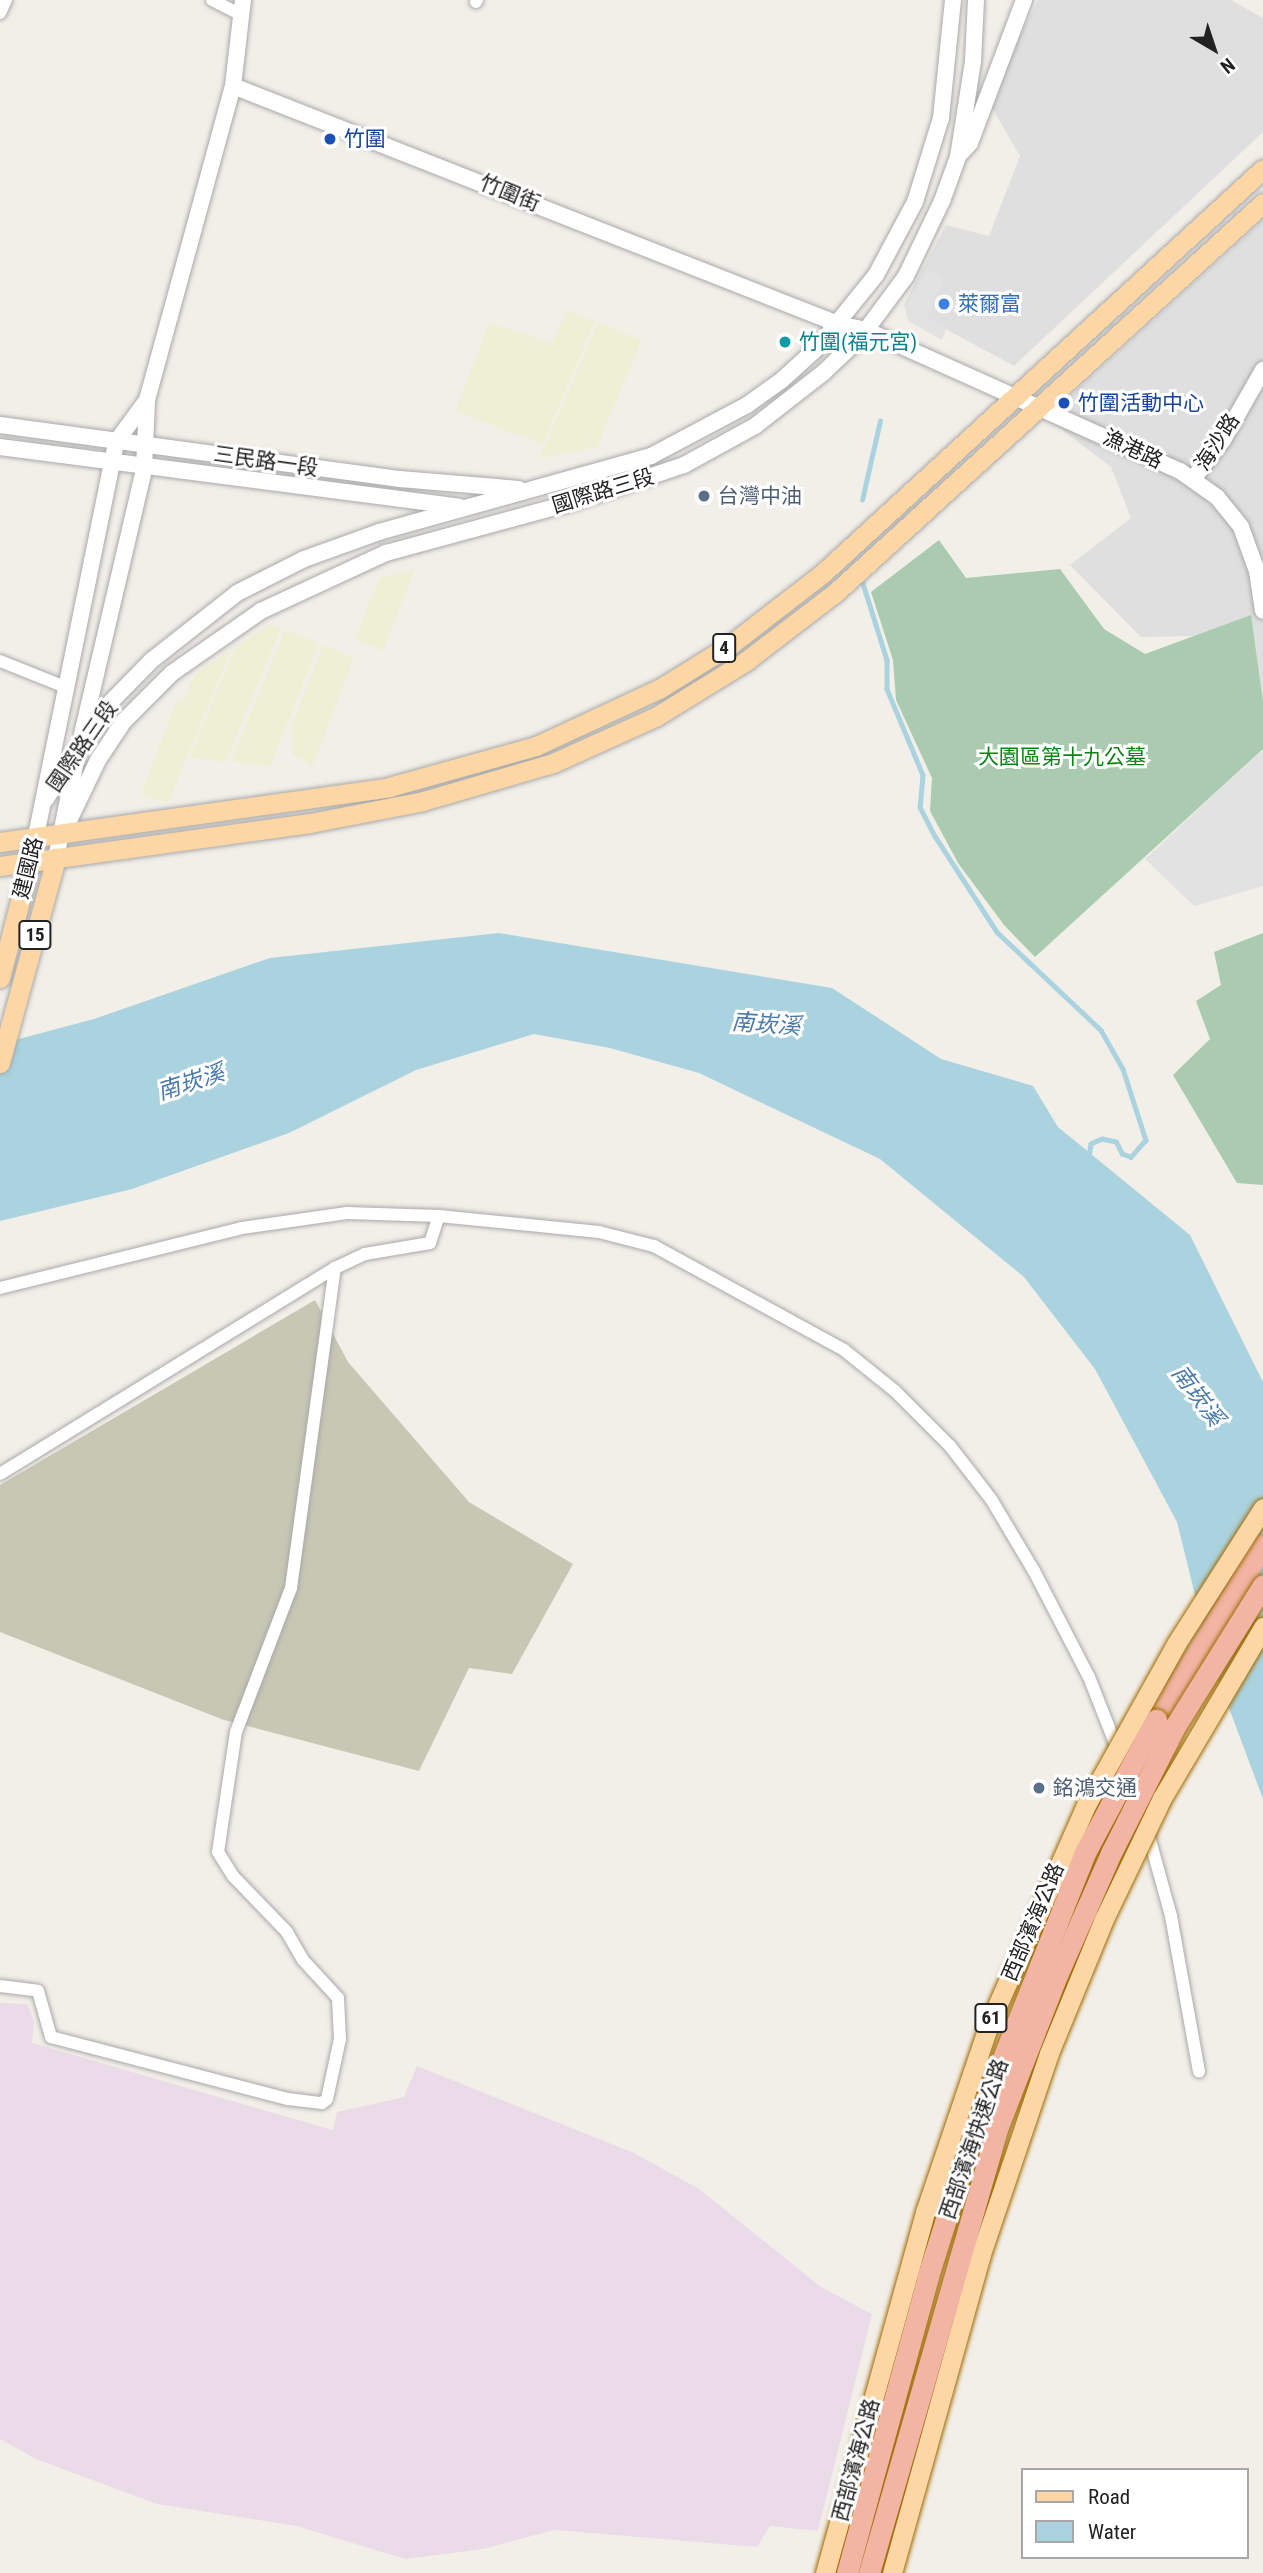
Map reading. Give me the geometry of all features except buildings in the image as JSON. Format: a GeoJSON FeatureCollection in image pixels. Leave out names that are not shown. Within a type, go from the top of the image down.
{"type":"FeatureCollection","features":[{"type":"Feature","properties":{"kind":"highway","name":"西部濱海快速公路"},"geometry":{"type":"LineString","coordinates":[[847,2573],[932,2263],[973,2133],[1037,1964],[1086,1851],[1156,1720],[1263,1545]]}},
{"type":"Feature","properties":{"kind":"highway","name":"西部濱海快速公路"},"geometry":{"type":"LineString","coordinates":[[869,2573],[997,2129],[1055,1980],[1112,1852],[1174,1728],[1263,1585]]}},
{"type":"Feature","properties":{"kind":"main road","name":"4"},"geometry":{"type":"LineString","coordinates":[[0,842],[389,787],[501,757],[584,727],[659,689],[776,610],[906,500],[1263,169]]}},
{"type":"Feature","properties":{"kind":"main road","name":"4"},"geometry":{"type":"LineString","coordinates":[[0,866],[310,823],[423,801],[505,778],[596,745],[657,716],[746,661],[836,592],[1263,203]]}},
{"type":"Feature","properties":{"kind":"main road","name":"建國路"},"geometry":{"type":"LineString","coordinates":[[0,978],[36,836]]}},
{"type":"Feature","properties":{"kind":"main road","name":"建國路"},"geometry":{"type":"LineString","coordinates":[[0,1063],[56,858]]}},
{"type":"Feature","properties":{"kind":"main road","name":"西部濱海公路"},"geometry":{"type":"LineString","coordinates":[[825,2573],[921,2224],[989,2024],[1085,1807],[1183,1633],[1263,1508]]}},
{"type":"Feature","properties":{"kind":"main road"},"geometry":{"type":"LineString","coordinates":[[892,2573],[981,2254],[1049,2053],[1104,1919],[1162,1798],[1263,1628]]}},
{"type":"Feature","properties":{"kind":"street"},"geometry":{"type":"LineString","coordinates":[[0,13],[6,0]]}},
{"type":"Feature","properties":{"kind":"street"},"geometry":{"type":"LineString","coordinates":[[63,833],[79,745],[144,469],[148,446],[148,400],[233,86],[243,8],[212,0]]}},
{"type":"Feature","properties":{"kind":"street","name":"國際路三段"},"geometry":{"type":"LineString","coordinates":[[46,799],[102,711],[152,660],[237,593],[304,559],[379,532],[651,456],[684,440],[782,380],[852,327],[897,239],[928,168],[947,85],[953,0]]}},
{"type":"Feature","properties":{"kind":"street","name":"國際路三段"},"geometry":{"type":"LineString","coordinates":[[63,833],[124,721],[172,673],[215,640],[261,611],[345,569],[386,553],[634,484],[733,439],[781,407],[852,327],[906,276],[958,156],[973,61],[976,0]]}},
{"type":"Feature","properties":{"kind":"street"},"geometry":{"type":"LineString","coordinates":[[958,156],[970,143],[1024,0]]}},
{"type":"Feature","properties":{"kind":"street","name":"竹圍街"},"geometry":{"type":"LineString","coordinates":[[233,86],[852,327]]}},
{"type":"Feature","properties":{"kind":"street","name":"漁港路"},"geometry":{"type":"LineString","coordinates":[[852,327],[1194,478],[1226,506],[1241,527],[1257,571],[1263,611]]}},
{"type":"Feature","properties":{"kind":"street","name":"海沙路"},"geometry":{"type":"LineString","coordinates":[[1194,478],[1223,440],[1263,370]]}},
{"type":"Feature","properties":{"kind":"street"},"geometry":{"type":"LineString","coordinates":[[46,799],[116,442],[148,400]]}},
{"type":"Feature","properties":{"kind":"street","name":"三民路一段"},"geometry":{"type":"LineString","coordinates":[[0,425],[400,479],[532,490]]}},
{"type":"Feature","properties":{"kind":"street","name":"三民路一段"},"geometry":{"type":"LineString","coordinates":[[0,447],[144,469],[468,508],[531,513]]}},
{"type":"Feature","properties":{"kind":"street"},"geometry":{"type":"LineString","coordinates":[[0,661],[68,688]]}},
{"type":"Feature","properties":{"kind":"street","name":"建國路"},"geometry":{"type":"LineString","coordinates":[[36,836],[46,799]]}},
{"type":"Feature","properties":{"kind":"street","name":"建國路"},"geometry":{"type":"LineString","coordinates":[[56,858],[63,833]]}},
{"type":"Feature","properties":{"kind":"street"},"geometry":{"type":"LineString","coordinates":[[0,1288],[242,1228],[347,1213],[439,1216],[599,1232],[654,1246],[844,1350],[895,1391],[950,1446],[991,1499],[1027,1559],[1097,1695],[1143,1812],[1168,1903],[1199,2071]]}},
{"type":"Feature","properties":{"kind":"street"},"geometry":{"type":"LineString","coordinates":[[0,1474],[335,1268],[365,1254],[430,1243],[439,1216]]}},
{"type":"Feature","properties":{"kind":"street"},"geometry":{"type":"LineString","coordinates":[[0,1986],[38,1991],[51,2037],[288,2099],[322,2103],[327,2099],[340,2039],[338,1997],[303,1960],[286,1933],[233,1876],[218,1852],[236,1732],[291,1588],[335,1268]]}},
{"type":"Feature","properties":{"kind":"shaded area"},"geometry":{"type":"Polygon","coordinates":[[[1038,0],[1231,0],[1263,18],[1263,132],[1014,366],[903,306],[946,225],[989,236],[1020,156],[988,101],[1038,0]]]}},
{"type":"Feature","properties":{"kind":"shaded area"},"geometry":{"type":"Polygon","coordinates":[[[1263,220],[1263,749],[1195,636],[1141,637],[1070,565],[1131,518],[1111,467],[1046,418],[1263,220]]]}},
{"type":"Feature","properties":{"kind":"shaded area"},"geometry":{"type":"Polygon","coordinates":[[[928,270],[944,279],[927,318],[947,327],[942,340],[908,321],[905,308],[928,270]]]}},
{"type":"Feature","properties":{"kind":"shaded area"},"geometry":{"type":"Polygon","coordinates":[[[567,310],[595,321],[543,444],[455,411],[489,323],[552,343],[567,310]]]}},
{"type":"Feature","properties":{"kind":"shaded area"},"geometry":{"type":"Polygon","coordinates":[[[598,322],[642,340],[597,447],[539,459],[598,322]]]}},
{"type":"Feature","properties":{"kind":"shaded area"},"geometry":{"type":"Polygon","coordinates":[[[415,569],[383,651],[355,639],[379,578],[415,569]]]}},
{"type":"Feature","properties":{"kind":"shaded area"},"geometry":{"type":"Polygon","coordinates":[[[271,624],[281,628],[226,762],[189,757],[236,646],[271,624]]]}},
{"type":"Feature","properties":{"kind":"shaded area"},"geometry":{"type":"Polygon","coordinates":[[[285,629],[319,643],[270,767],[231,761],[285,629]]]}},
{"type":"Feature","properties":{"kind":"shaded area"},"geometry":{"type":"Polygon","coordinates":[[[323,645],[354,658],[313,766],[292,754],[291,727],[323,645]]]}},
{"type":"Feature","properties":{"kind":"shaded area"},"geometry":{"type":"Polygon","coordinates":[[[232,648],[168,803],[141,795],[176,701],[183,702],[194,675],[232,648]]]}},
{"type":"Feature","properties":{"kind":"shaded area"},"geometry":{"type":"Polygon","coordinates":[[[1263,749],[1263,886],[1194,906],[1145,859],[1263,749]]]}},
{"type":"Feature","properties":{"kind":"shaded area"},"geometry":{"type":"Polygon","coordinates":[[[315,1300],[348,1362],[469,1502],[573,1564],[512,1674],[469,1668],[419,1771],[224,1720],[0,1632],[0,1485],[315,1300]]]}},
{"type":"Feature","properties":{"kind":"shaded area"},"geometry":{"type":"Polygon","coordinates":[[[0,2003],[27,2004],[34,2021],[32,2043],[333,2130],[337,2112],[404,2097],[417,2066],[634,2153],[699,2189],[821,2287],[872,2314],[818,2531],[770,2526],[757,2547],[554,2530],[483,2549],[405,2559],[297,2526],[157,2504],[36,2459],[0,2439],[0,2003]]]}},
{"type":"Feature","properties":{"kind":"green space","name":"大園區第十九公墓"},"geometry":{"type":"Polygon","coordinates":[[[939,540],[966,578],[1060,569],[1104,629],[1145,654],[1251,615],[1263,702],[1263,749],[1035,957],[1004,925],[958,863],[930,811],[932,778],[896,700],[893,660],[871,592],[939,540]]]}},
{"type":"Feature","properties":{"kind":"green space"},"geometry":{"type":"Polygon","coordinates":[[[1263,933],[1263,1185],[1237,1183],[1173,1075],[1210,1039],[1196,1001],[1221,985],[1214,952],[1263,933]]]}},
{"type":"Feature","properties":{"kind":"water","name":"南崁溪"},"geometry":{"type":"Polygon","coordinates":[[[499,933],[832,988],[941,1059],[1033,1086],[1058,1127],[1190,1235],[1263,1382],[1263,1799],[1211,1660],[1177,1522],[1095,1369],[1024,1277],[880,1159],[699,1073],[610,1048],[534,1034],[416,1070],[289,1133],[132,1189],[0,1221],[0,1044],[94,1019],[270,958],[499,933]]]}},
{"type":"Feature","properties":{"kind":"waterway"},"geometry":{"type":"LineString","coordinates":[[862,500],[880,421]]}},
{"type":"Feature","properties":{"kind":"waterway"},"geometry":{"type":"LineString","coordinates":[[861,577],[887,660],[887,689],[923,775],[920,807],[935,836],[997,932],[1101,1030],[1123,1069],[1146,1140],[1131,1157],[1122,1154],[1116,1142],[1102,1139],[1091,1144],[1089,1159]]}},
{"type":"Feature","properties":{"kind":"place","name":"竹圍"},"geometry":{"type":"Point","coordinates":[330,139]}},
{"type":"Feature","properties":{"kind":"place","name":"萊爾富"},"geometry":{"type":"Point","coordinates":[944,304]}},
{"type":"Feature","properties":{"kind":"place","name":"竹圍(福元宮)"},"geometry":{"type":"Point","coordinates":[785,342]}},
{"type":"Feature","properties":{"kind":"place","name":"竹圍活動中心"},"geometry":{"type":"Point","coordinates":[1064,403]}},
{"type":"Feature","properties":{"kind":"place","name":"台灣中油"},"geometry":{"type":"Point","coordinates":[704,496]}},
{"type":"Feature","properties":{"kind":"place","name":"銘鴻交通"},"geometry":{"type":"Point","coordinates":[1039,1788]}}]}
